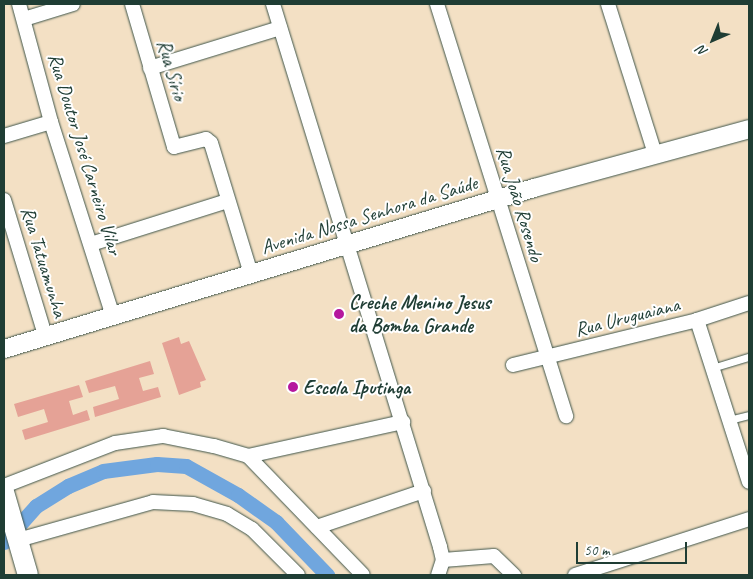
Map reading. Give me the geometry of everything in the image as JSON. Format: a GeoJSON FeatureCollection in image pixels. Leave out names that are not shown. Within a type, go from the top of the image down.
{"type":"FeatureCollection","features":[{"type":"Feature","properties":{"kind":"main road"},"geometry":{"type":"LineString","coordinates":[[4,493],[28,575]]}},
{"type":"Feature","properties":{"kind":"street","name":"Rua Doutor José Carneiro Vilar"},"geometry":{"type":"LineString","coordinates":[[19,4],[51,122],[113,316]]}},
{"type":"Feature","properties":{"kind":"street"},"geometry":{"type":"LineString","coordinates":[[24,19],[73,4]]}},
{"type":"Feature","properties":{"kind":"street","name":"Rua Sírio"},"geometry":{"type":"LineString","coordinates":[[132,4],[174,147],[209,140],[228,201]]}},
{"type":"Feature","properties":{"kind":"street"},"geometry":{"type":"LineString","coordinates":[[273,4],[424,491],[441,567]]}},
{"type":"Feature","properties":{"kind":"street","name":"Rua João Rosendo"},"geometry":{"type":"LineString","coordinates":[[438,4],[497,199],[549,357],[566,416]]}},
{"type":"Feature","properties":{"kind":"street"},"geometry":{"type":"LineString","coordinates":[[608,4],[655,154]]}},
{"type":"Feature","properties":{"kind":"street"},"geometry":{"type":"LineString","coordinates":[[150,68],[280,28]]}},
{"type":"Feature","properties":{"kind":"street"},"geometry":{"type":"LineString","coordinates":[[4,136],[51,122]]}},
{"type":"Feature","properties":{"kind":"street","name":"Avenida Nossa Senhora da Saúde"},"geometry":{"type":"LineString","coordinates":[[4,349],[497,199],[749,129]]}},
{"type":"Feature","properties":{"kind":"street","name":"Rua Tatuamunha"},"geometry":{"type":"LineString","coordinates":[[4,200],[45,335]]}},
{"type":"Feature","properties":{"kind":"street"},"geometry":{"type":"LineString","coordinates":[[91,244],[228,201],[251,274]]}},
{"type":"Feature","properties":{"kind":"street","name":"Rua Uruguaiana"},"geometry":{"type":"LineString","coordinates":[[512,365],[697,320],[749,303]]}},
{"type":"Feature","properties":{"kind":"street"},"geometry":{"type":"LineString","coordinates":[[697,320],[749,482]]}},
{"type":"Feature","properties":{"kind":"street"},"geometry":{"type":"LineString","coordinates":[[4,486],[114,443],[163,436],[214,446],[248,456],[403,422]]}},
{"type":"Feature","properties":{"kind":"street"},"geometry":{"type":"LineString","coordinates":[[248,456],[363,575]]}},
{"type":"Feature","properties":{"kind":"street"},"geometry":{"type":"LineString","coordinates":[[317,527],[424,491]]}},
{"type":"Feature","properties":{"kind":"street"},"geometry":{"type":"LineString","coordinates":[[18,537],[153,502],[192,504],[227,514],[252,530],[298,575]]}},
{"type":"Feature","properties":{"kind":"street"},"geometry":{"type":"LineString","coordinates":[[575,575],[615,569],[749,518]]}},
{"type":"Feature","properties":{"kind":"street"},"geometry":{"type":"LineString","coordinates":[[430,575],[441,567],[494,556],[514,575]]}},
{"type":"Feature","properties":{"kind":"lane"},"geometry":{"type":"LineString","coordinates":[[712,368],[749,357]]}},
{"type":"Feature","properties":{"kind":"lane"},"geometry":{"type":"LineString","coordinates":[[729,420],[749,415]]}},
{"type":"Feature","properties":{"kind":"building"},"geometry":{"type":"Polygon","coordinates":[[[179,337],[181,344],[189,341],[206,380],[200,382],[201,387],[179,395],[162,343],[179,337]]]}},
{"type":"Feature","properties":{"kind":"building"},"geometry":{"type":"Polygon","coordinates":[[[150,361],[154,374],[139,378],[143,391],[158,387],[161,397],[95,417],[93,407],[119,399],[115,386],[89,393],[85,381],[150,361]]]}},
{"type":"Feature","properties":{"kind":"building"},"geometry":{"type":"Polygon","coordinates":[[[79,385],[83,397],[69,401],[73,415],[87,410],[90,420],[25,440],[22,430],[48,422],[44,409],[18,417],[14,404],[79,385]]]}},
{"type":"Feature","properties":{"kind":"waterway"},"geometry":{"type":"LineString","coordinates":[[4,542],[36,506],[68,486],[103,471],[157,464],[186,466],[238,495],[276,522],[327,575]]}},
{"type":"Feature","properties":{"kind":"place","name":"Creche Menino Jesus da Bomba Grande"},"geometry":{"type":"Point","coordinates":[339,314]}},
{"type":"Feature","properties":{"kind":"place","name":"Escola Iputinga"},"geometry":{"type":"Point","coordinates":[293,387]}}]}
